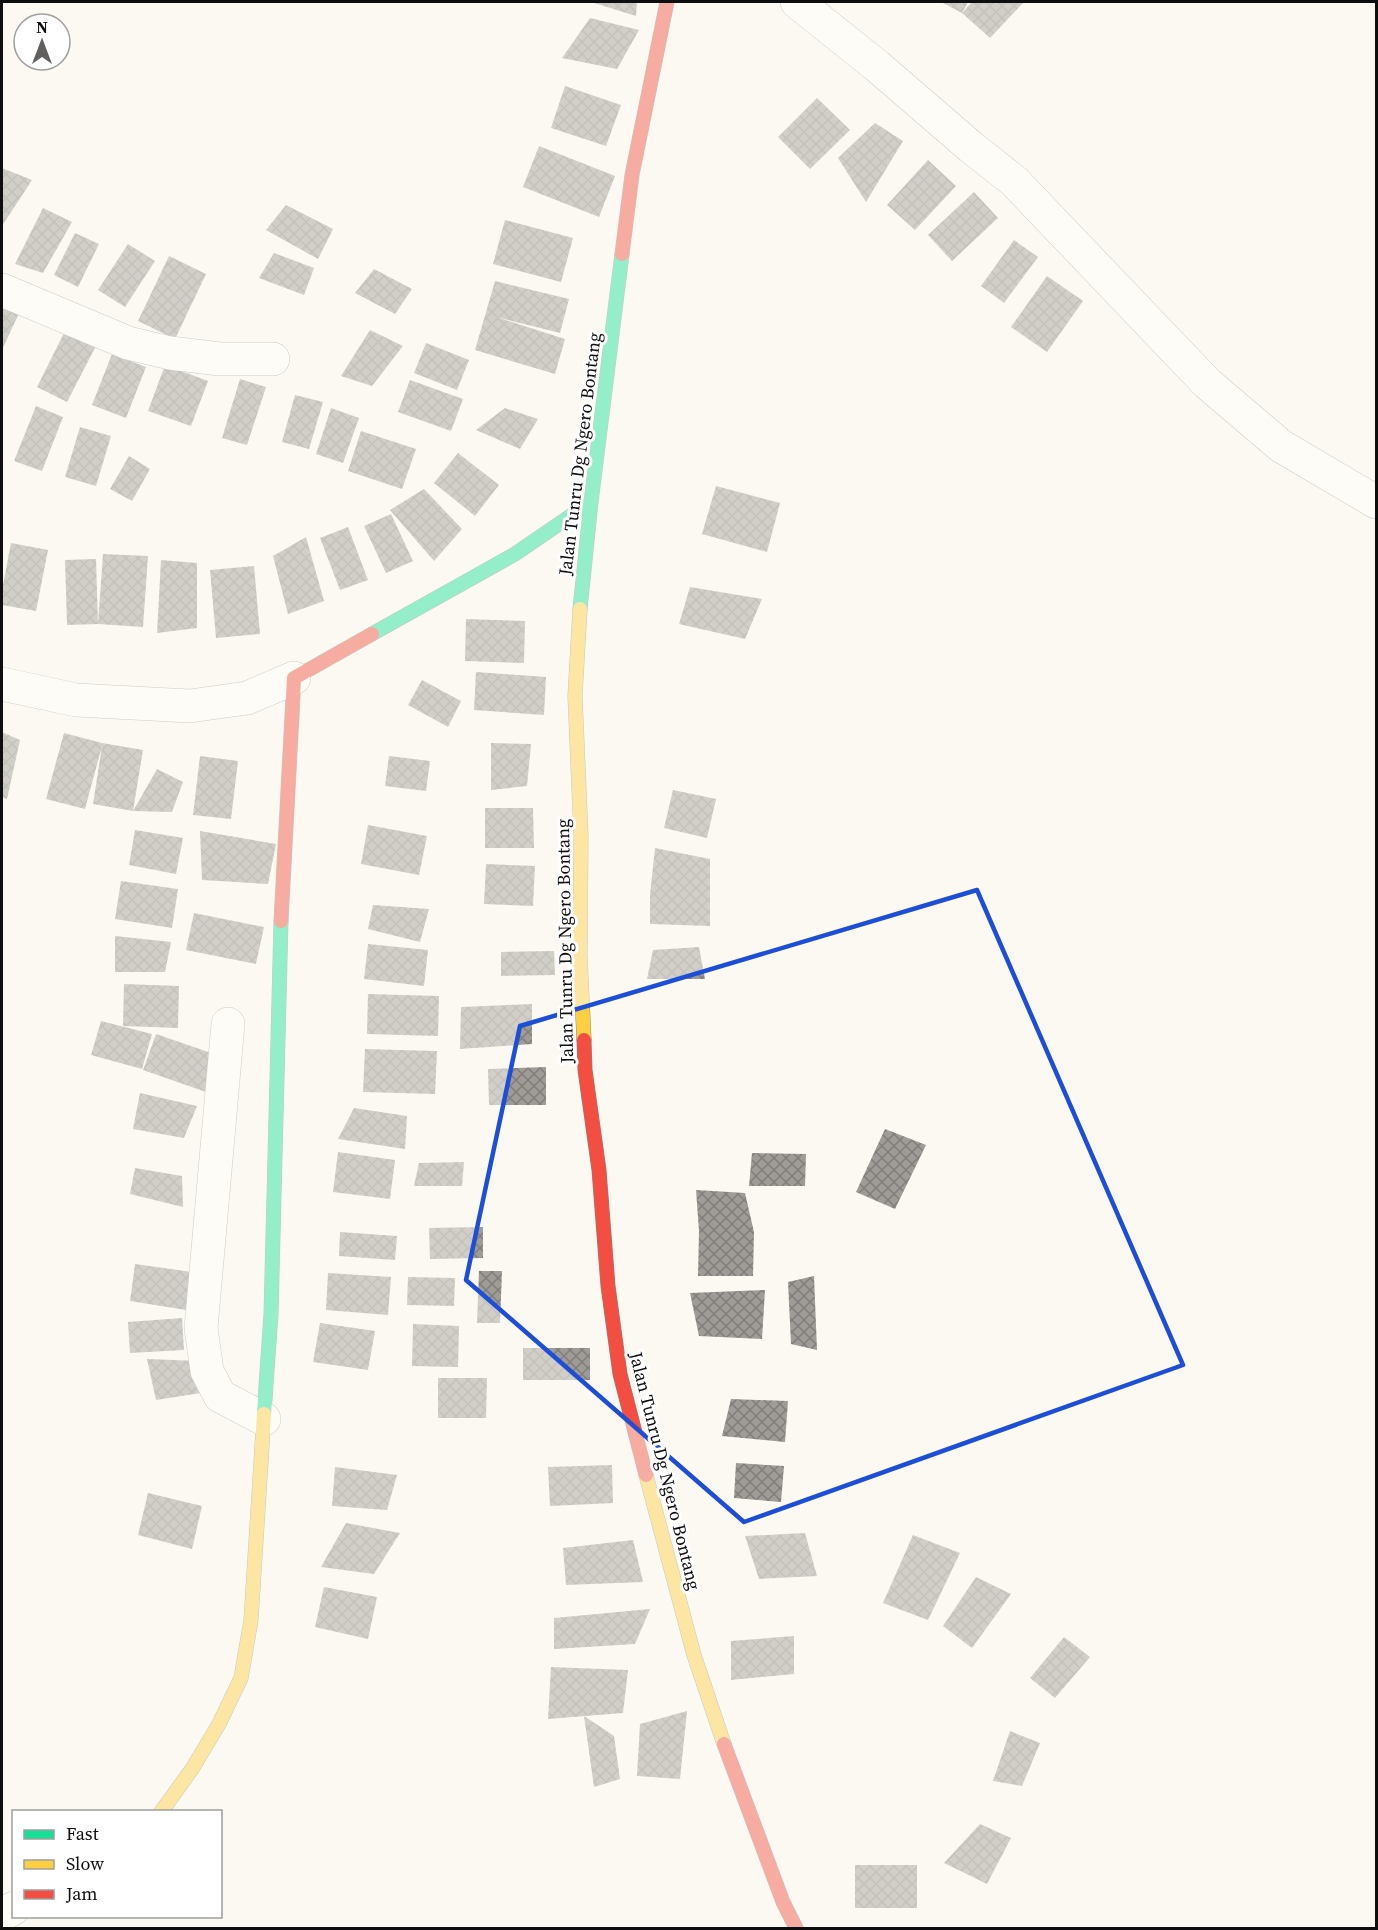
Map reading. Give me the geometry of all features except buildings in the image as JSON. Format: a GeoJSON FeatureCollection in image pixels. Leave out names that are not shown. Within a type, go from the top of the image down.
{"type":"FeatureCollection","features":[{"type":"Feature","properties":{"kind":"street","name":"Jalan Tunru Dg Ngero Bontang"},"geometry":{"type":"LineString","coordinates":[[667,2],[632,175],[580,607],[574,696],[581,836],[580,955],[585,1070],[599,1170],[608,1286],[620,1374],[694,1655],[732,1767],[783,1902],[796,1929]]}},
{"type":"Feature","properties":{"kind":"street"},"geometry":{"type":"LineString","coordinates":[[797,2],[878,66],[971,147],[1014,181],[1215,390],[1281,446],[1377,502]]}},
{"type":"Feature","properties":{"kind":"street"},"geometry":{"type":"LineString","coordinates":[[2,290],[128,343],[170,353],[220,359],[273,359]]}},
{"type":"Feature","properties":{"kind":"street"},"geometry":{"type":"LineString","coordinates":[[2,684],[76,700],[190,706],[247,698],[294,678],[515,554],[591,502]]}},
{"type":"Feature","properties":{"kind":"street"},"geometry":{"type":"LineString","coordinates":[[162,1810],[198,1760],[219,1724],[241,1678],[251,1620],[271,1314],[282,896],[294,678]]}},
{"type":"Feature","properties":{"kind":"street"},"geometry":{"type":"LineString","coordinates":[[228,1024],[201,1328],[207,1371],[220,1396],[264,1419]]}},
{"type":"Feature","properties":{"kind":"highlighted area"},"geometry":{"type":"Polygon","coordinates":[[[977,890],[1183,1365],[744,1522],[466,1280],[520,1026],[977,890]]]}},
{"type":"Feature","properties":{"kind":"traffic: fast"},"geometry":{"type":"LineString","coordinates":[[580,609],[622,254]]}},
{"type":"Feature","properties":{"kind":"traffic: fast"},"geometry":{"type":"LineString","coordinates":[[372,634],[515,554],[591,502]]}},
{"type":"Feature","properties":{"kind":"traffic: fast"},"geometry":{"type":"LineString","coordinates":[[264,1414],[271,1314],[281,921]]}},
{"type":"Feature","properties":{"kind":"traffic: slow"},"geometry":{"type":"LineString","coordinates":[[580,609],[575,696],[581,836],[580,955],[584,1040]]}},
{"type":"Feature","properties":{"kind":"traffic: slow"},"geometry":{"type":"LineString","coordinates":[[162,1810],[192,1769],[219,1724],[241,1678],[251,1620],[264,1414]]}},
{"type":"Feature","properties":{"kind":"traffic: slow"},"geometry":{"type":"LineString","coordinates":[[646,1475],[694,1655],[724,1744]]}},
{"type":"Feature","properties":{"kind":"traffic: jam"},"geometry":{"type":"LineString","coordinates":[[622,254],[632,175],[667,2]]}},
{"type":"Feature","properties":{"kind":"traffic: jam"},"geometry":{"type":"LineString","coordinates":[[281,921],[294,678],[372,634]]}},
{"type":"Feature","properties":{"kind":"traffic: jam"},"geometry":{"type":"LineString","coordinates":[[584,1040],[585,1070],[599,1170],[608,1286],[620,1374],[646,1475]]}},
{"type":"Feature","properties":{"kind":"traffic: jam"},"geometry":{"type":"LineString","coordinates":[[724,1744],[783,1902],[796,1928]]}}]}
